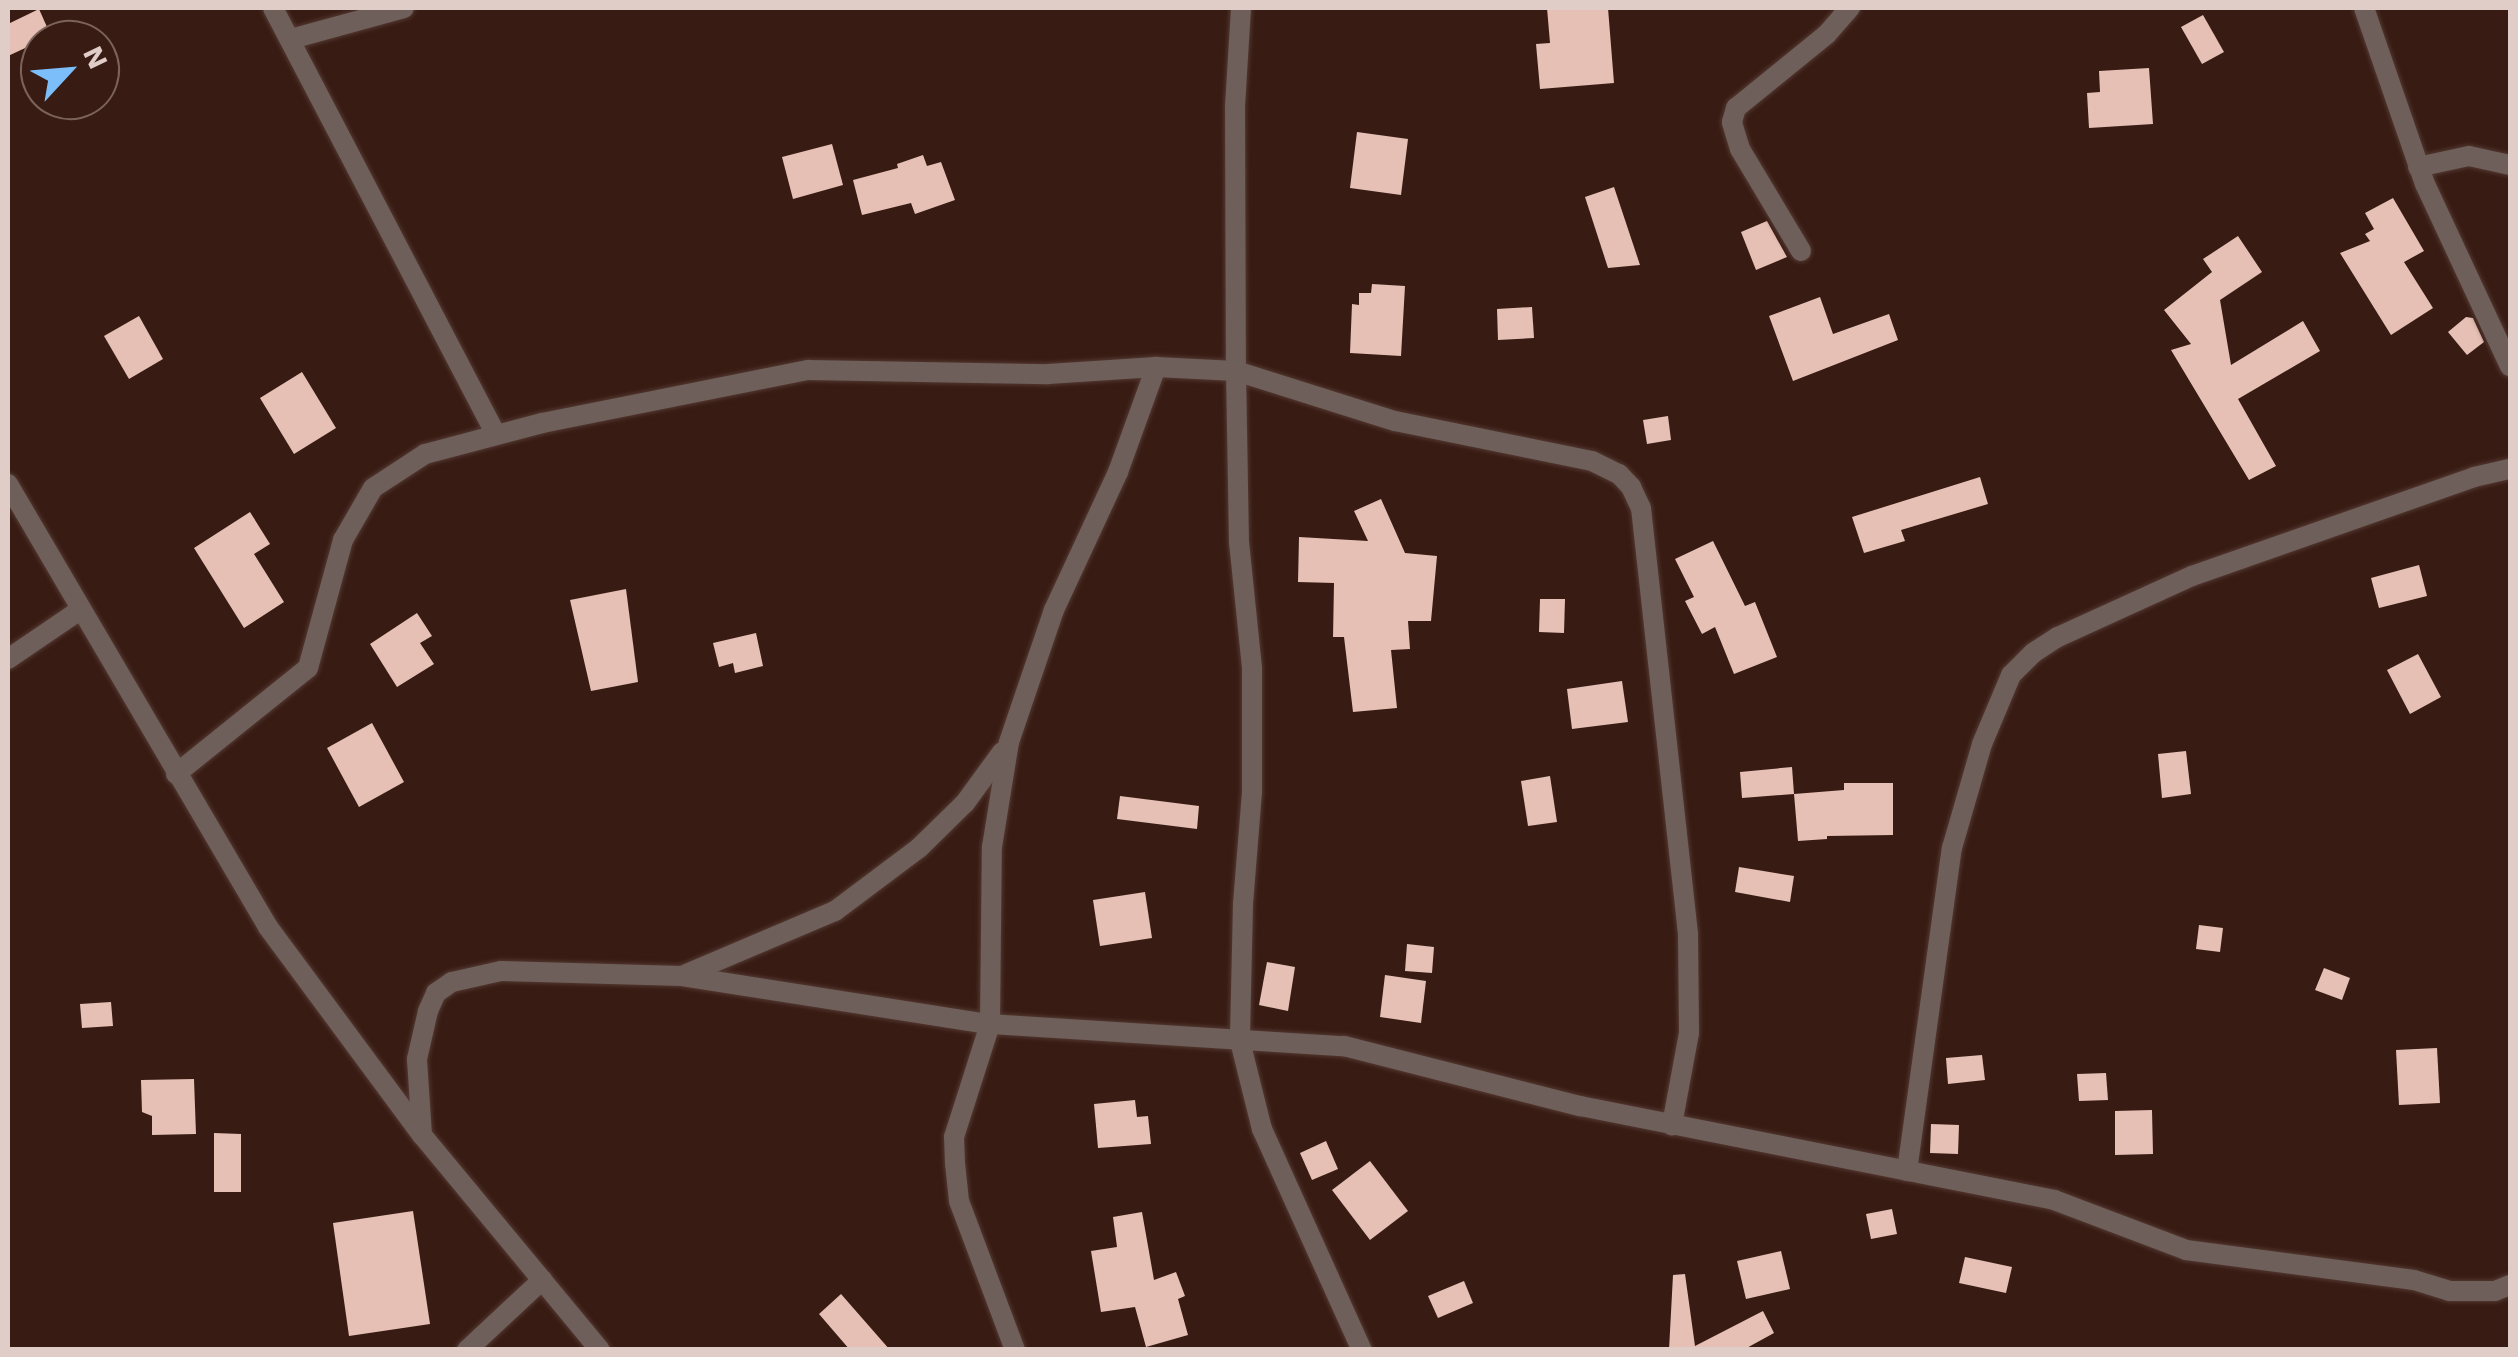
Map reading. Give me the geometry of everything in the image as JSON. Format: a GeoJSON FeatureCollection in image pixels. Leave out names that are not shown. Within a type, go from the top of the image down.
{"type":"FeatureCollection","features":[{"type":"Feature","properties":{"kind":"street"},"geometry":{"type":"LineString","coordinates":[[273,8],[496,434]]}},
{"type":"Feature","properties":{"kind":"street"},"geometry":{"type":"LineString","coordinates":[[291,39],[404,8]]}},
{"type":"Feature","properties":{"kind":"street"},"geometry":{"type":"LineString","coordinates":[[1241,8],[1235,106],[1236,372],[1239,542],[1252,668],[1252,792],[1242,904],[1240,1041],[1262,1129],[1362,1350]]}},
{"type":"Feature","properties":{"kind":"street"},"geometry":{"type":"LineString","coordinates":[[1801,251],[1740,149],[1732,122],[1736,108],[1827,34],[1850,8]]}},
{"type":"Feature","properties":{"kind":"street"},"geometry":{"type":"LineString","coordinates":[[2364,8],[2418,167],[2510,366]]}},
{"type":"Feature","properties":{"kind":"street"},"geometry":{"type":"LineString","coordinates":[[2418,167],[2468,156],[2510,164]]}},
{"type":"Feature","properties":{"kind":"street"},"geometry":{"type":"LineString","coordinates":[[1015,1350],[959,1201],[955,1164],[954,1136],[990,1024],[992,847],[1009,742],[1054,610],[1118,472],[1156,367]]}},
{"type":"Feature","properties":{"kind":"street"},"geometry":{"type":"LineString","coordinates":[[176,774],[308,668],[343,540],[373,488],[425,454],[496,434],[808,370],[1048,374],[1156,367],[1236,372],[1395,421],[1592,461],[1619,474],[1631,488],[1641,508],[1688,935],[1689,1033],[1672,1125]]}},
{"type":"Feature","properties":{"kind":"street"},"geometry":{"type":"LineString","coordinates":[[1907,1171],[1952,848],[1982,744],[2011,676],[2032,653],[2058,637],[2192,576],[2474,477],[2510,469]]}},
{"type":"Feature","properties":{"kind":"street"},"geometry":{"type":"LineString","coordinates":[[8,484],[268,927],[422,1135],[600,1350]]}},
{"type":"Feature","properties":{"kind":"street"},"geometry":{"type":"LineString","coordinates":[[8,658],[80,610]]}},
{"type":"Feature","properties":{"kind":"street"},"geometry":{"type":"LineString","coordinates":[[682,976],[835,911],[918,848],[986,779],[1009,742]]}},
{"type":"Feature","properties":{"kind":"street"},"geometry":{"type":"LineString","coordinates":[[422,1135],[417,1059],[436,993],[452,982],[501,971],[682,976],[990,1024],[1344,1046],[1672,1125],[2054,1200],[2186,1250],[2396,1278],[2449,1291],[2505,1290]]}},
{"type":"Feature","properties":{"kind":"street"},"geometry":{"type":"LineString","coordinates":[[468,1350],[542,1280]]}},
{"type":"Feature","properties":{"kind":"building"},"geometry":{"type":"Polygon","coordinates":[[[1547,8],[1608,8],[1614,83],[1540,89],[1536,44],[1550,43],[1547,8]]]}},
{"type":"Feature","properties":{"kind":"building"},"geometry":{"type":"Polygon","coordinates":[[[39,9],[44,20],[20,20],[20,50],[8,56],[8,24],[39,9]]]}},
{"type":"Feature","properties":{"kind":"building"},"geometry":{"type":"Polygon","coordinates":[[[2203,15],[2224,52],[2202,64],[2181,27],[2203,15]]]}},
{"type":"Feature","properties":{"kind":"building"},"geometry":{"type":"Polygon","coordinates":[[[2149,68],[2153,124],[2089,128],[2087,93],[2100,92],[2099,71],[2149,68]]]}},
{"type":"Feature","properties":{"kind":"building"},"geometry":{"type":"Polygon","coordinates":[[[1357,132],[1408,139],[1401,195],[1350,188],[1357,132]]]}},
{"type":"Feature","properties":{"kind":"building"},"geometry":{"type":"Polygon","coordinates":[[[832,144],[843,185],[793,199],[782,157],[832,144]]]}},
{"type":"Feature","properties":{"kind":"building"},"geometry":{"type":"Polygon","coordinates":[[[923,155],[927,166],[941,162],[955,200],[915,214],[911,203],[862,215],[853,180],[898,168],[897,164],[923,155]]]}},
{"type":"Feature","properties":{"kind":"building"},"geometry":{"type":"Polygon","coordinates":[[[1614,187],[1640,265],[1608,268],[1585,197],[1614,187]]]}},
{"type":"Feature","properties":{"kind":"building"},"geometry":{"type":"Polygon","coordinates":[[[2393,198],[2424,251],[2404,262],[2433,308],[2391,335],[2340,253],[2370,241],[2365,234],[2374,229],[2365,213],[2393,198]]]}},
{"type":"Feature","properties":{"kind":"building"},"geometry":{"type":"Polygon","coordinates":[[[1767,221],[1787,257],[1756,270],[1741,232],[1767,221]]]}},
{"type":"Feature","properties":{"kind":"building"},"geometry":{"type":"Polygon","coordinates":[[[2238,236],[2262,272],[2220,300],[2231,365],[2303,321],[2320,351],[2238,399],[2276,466],[2249,480],[2171,350],[2191,344],[2164,310],[2212,272],[2203,259],[2238,236]]]}},
{"type":"Feature","properties":{"kind":"building"},"geometry":{"type":"Polygon","coordinates":[[[1372,284],[1405,286],[1401,356],[1350,353],[1352,304],[1359,305],[1359,293],[1371,293],[1372,284]]]}},
{"type":"Feature","properties":{"kind":"building"},"geometry":{"type":"Polygon","coordinates":[[[1820,297],[1833,334],[1889,314],[1898,340],[1793,381],[1769,316],[1820,297]]]}},
{"type":"Feature","properties":{"kind":"building"},"geometry":{"type":"Polygon","coordinates":[[[1532,307],[1534,338],[1498,340],[1497,309],[1532,307]]]}},
{"type":"Feature","properties":{"kind":"building"},"geometry":{"type":"Polygon","coordinates":[[[139,316],[163,359],[129,379],[104,336],[139,316]]]}},
{"type":"Feature","properties":{"kind":"building"},"geometry":{"type":"Polygon","coordinates":[[[2466,317],[2473,318],[2484,342],[2467,355],[2448,332],[2466,317]]]}},
{"type":"Feature","properties":{"kind":"building"},"geometry":{"type":"Polygon","coordinates":[[[302,372],[336,428],[294,454],[260,398],[302,372]]]}},
{"type":"Feature","properties":{"kind":"building"},"geometry":{"type":"Polygon","coordinates":[[[1668,416],[1671,440],[1647,444],[1643,420],[1668,416]]]}},
{"type":"Feature","properties":{"kind":"building"},"geometry":{"type":"Polygon","coordinates":[[[1980,477],[1988,504],[1901,530],[1905,541],[1864,553],[1852,517],[1980,477]]]}},
{"type":"Feature","properties":{"kind":"building"},"geometry":{"type":"Polygon","coordinates":[[[1381,499],[1405,553],[1437,556],[1431,621],[1408,621],[1410,649],[1391,650],[1397,708],[1353,712],[1344,637],[1333,637],[1334,583],[1298,582],[1299,537],[1368,541],[1354,511],[1381,499]]]}},
{"type":"Feature","properties":{"kind":"building"},"geometry":{"type":"Polygon","coordinates":[[[250,512],[270,544],[254,554],[284,602],[244,628],[194,548],[250,512]]]}},
{"type":"Feature","properties":{"kind":"building"},"geometry":{"type":"Polygon","coordinates":[[[1713,541],[1745,606],[1755,602],[1777,657],[1734,674],[1715,627],[1702,634],[1685,601],[1694,597],[1675,559],[1713,541]]]}},
{"type":"Feature","properties":{"kind":"building"},"geometry":{"type":"Polygon","coordinates":[[[2419,565],[2427,596],[2379,608],[2371,578],[2419,565]]]}},
{"type":"Feature","properties":{"kind":"building"},"geometry":{"type":"Polygon","coordinates":[[[626,589],[638,682],[591,691],[570,600],[626,589]]]}},
{"type":"Feature","properties":{"kind":"building"},"geometry":{"type":"Polygon","coordinates":[[[1540,599],[1565,599],[1564,633],[1539,632],[1540,599]]]}},
{"type":"Feature","properties":{"kind":"building"},"geometry":{"type":"Polygon","coordinates":[[[417,613],[432,636],[420,643],[434,664],[397,687],[370,644],[417,613]]]}},
{"type":"Feature","properties":{"kind":"building"},"geometry":{"type":"Polygon","coordinates":[[[756,633],[763,666],[735,673],[733,663],[719,667],[713,643],[756,633]]]}},
{"type":"Feature","properties":{"kind":"building"},"geometry":{"type":"Polygon","coordinates":[[[2418,654],[2441,697],[2410,714],[2387,670],[2418,654]]]}},
{"type":"Feature","properties":{"kind":"building"},"geometry":{"type":"Polygon","coordinates":[[[1622,681],[1628,722],[1572,729],[1567,689],[1622,681]]]}},
{"type":"Feature","properties":{"kind":"building"},"geometry":{"type":"Polygon","coordinates":[[[372,723],[404,782],[359,807],[327,748],[372,723]]]}},
{"type":"Feature","properties":{"kind":"building"},"geometry":{"type":"Polygon","coordinates":[[[2186,751],[2191,794],[2162,798],[2158,754],[2186,751]]]}},
{"type":"Feature","properties":{"kind":"building"},"geometry":{"type":"Polygon","coordinates":[[[1792,767],[1794,794],[1742,798],[1740,772],[1792,767]]]}},
{"type":"Feature","properties":{"kind":"building"},"geometry":{"type":"Polygon","coordinates":[[[1550,776],[1557,822],[1528,826],[1521,781],[1550,776]]]}},
{"type":"Feature","properties":{"kind":"building"},"geometry":{"type":"Polygon","coordinates":[[[1844,783],[1893,783],[1893,835],[1827,836],[1798,841],[1794,794],[1844,790],[1844,783]]]}},
{"type":"Feature","properties":{"kind":"building"},"geometry":{"type":"Polygon","coordinates":[[[1120,796],[1199,806],[1197,829],[1117,819],[1120,796]]]}},
{"type":"Feature","properties":{"kind":"building"},"geometry":{"type":"Polygon","coordinates":[[[1739,867],[1794,876],[1790,902],[1735,892],[1739,867]]]}},
{"type":"Feature","properties":{"kind":"building"},"geometry":{"type":"Polygon","coordinates":[[[1145,892],[1152,938],[1100,946],[1093,900],[1145,892]]]}},
{"type":"Feature","properties":{"kind":"building"},"geometry":{"type":"Polygon","coordinates":[[[2199,925],[2223,928],[2220,952],[2196,949],[2199,925]]]}},
{"type":"Feature","properties":{"kind":"building"},"geometry":{"type":"Polygon","coordinates":[[[1407,944],[1434,947],[1432,973],[1405,971],[1407,944]]]}},
{"type":"Feature","properties":{"kind":"building"},"geometry":{"type":"Polygon","coordinates":[[[1267,962],[1295,967],[1288,1011],[1259,1005],[1267,962]]]}},
{"type":"Feature","properties":{"kind":"building"},"geometry":{"type":"Polygon","coordinates":[[[2324,968],[2350,978],[2342,1000],[2315,990],[2324,968]]]}},
{"type":"Feature","properties":{"kind":"building"},"geometry":{"type":"Polygon","coordinates":[[[1385,975],[1426,981],[1421,1023],[1380,1017],[1385,975]]]}},
{"type":"Feature","properties":{"kind":"building"},"geometry":{"type":"Polygon","coordinates":[[[111,1002],[113,1026],[82,1028],[80,1004],[111,1002]]]}},
{"type":"Feature","properties":{"kind":"building"},"geometry":{"type":"Polygon","coordinates":[[[2437,1048],[2440,1103],[2399,1105],[2396,1050],[2437,1048]]]}},
{"type":"Feature","properties":{"kind":"building"},"geometry":{"type":"Polygon","coordinates":[[[1982,1055],[1985,1080],[1948,1084],[1946,1058],[1982,1055]]]}},
{"type":"Feature","properties":{"kind":"building"},"geometry":{"type":"Polygon","coordinates":[[[2106,1073],[2108,1100],[2079,1101],[2077,1074],[2106,1073]]]}},
{"type":"Feature","properties":{"kind":"building"},"geometry":{"type":"Polygon","coordinates":[[[194,1079],[196,1134],[152,1135],[152,1116],[142,1112],[141,1080],[194,1079]]]}},
{"type":"Feature","properties":{"kind":"building"},"geometry":{"type":"Polygon","coordinates":[[[1135,1100],[1137,1117],[1148,1116],[1151,1144],[1098,1148],[1094,1104],[1135,1100]]]}},
{"type":"Feature","properties":{"kind":"building"},"geometry":{"type":"Polygon","coordinates":[[[2152,1110],[2153,1154],[2115,1155],[2115,1111],[2152,1110]]]}},
{"type":"Feature","properties":{"kind":"building"},"geometry":{"type":"Polygon","coordinates":[[[1931,1124],[1959,1125],[1958,1154],[1930,1153],[1931,1124]]]}},
{"type":"Feature","properties":{"kind":"building"},"geometry":{"type":"Polygon","coordinates":[[[214,1133],[241,1134],[241,1192],[214,1192],[214,1133]]]}},
{"type":"Feature","properties":{"kind":"building"},"geometry":{"type":"Polygon","coordinates":[[[1326,1141],[1338,1169],[1312,1180],[1300,1153],[1326,1141]]]}},
{"type":"Feature","properties":{"kind":"building"},"geometry":{"type":"Polygon","coordinates":[[[1370,1161],[1408,1211],[1370,1240],[1332,1190],[1370,1161]]]}},
{"type":"Feature","properties":{"kind":"building"},"geometry":{"type":"Polygon","coordinates":[[[1892,1209],[1897,1234],[1871,1239],[1866,1214],[1892,1209]]]}},
{"type":"Feature","properties":{"kind":"building"},"geometry":{"type":"Polygon","coordinates":[[[413,1211],[430,1324],[349,1336],[333,1223],[413,1211]]]}},
{"type":"Feature","properties":{"kind":"building"},"geometry":{"type":"Polygon","coordinates":[[[1142,1212],[1154,1280],[1176,1272],[1185,1296],[1178,1299],[1188,1335],[1146,1347],[1135,1307],[1101,1312],[1091,1251],[1117,1247],[1113,1217],[1142,1212]]]}},
{"type":"Feature","properties":{"kind":"building"},"geometry":{"type":"Polygon","coordinates":[[[1781,1251],[1790,1289],[1746,1299],[1737,1261],[1781,1251]]]}},
{"type":"Feature","properties":{"kind":"building"},"geometry":{"type":"Polygon","coordinates":[[[1965,1257],[2012,1267],[2006,1293],[1959,1283],[1965,1257]]]}},
{"type":"Feature","properties":{"kind":"building"},"geometry":{"type":"Polygon","coordinates":[[[1685,1274],[1695,1346],[1763,1311],[1774,1333],[1743,1350],[1669,1350],[1673,1275],[1685,1274]]]}},
{"type":"Feature","properties":{"kind":"building"},"geometry":{"type":"Polygon","coordinates":[[[1464,1281],[1473,1303],[1438,1318],[1428,1296],[1464,1281]]]}},
{"type":"Feature","properties":{"kind":"building"},"geometry":{"type":"Polygon","coordinates":[[[841,1294],[890,1350],[850,1350],[819,1314],[841,1294]]]}}]}
